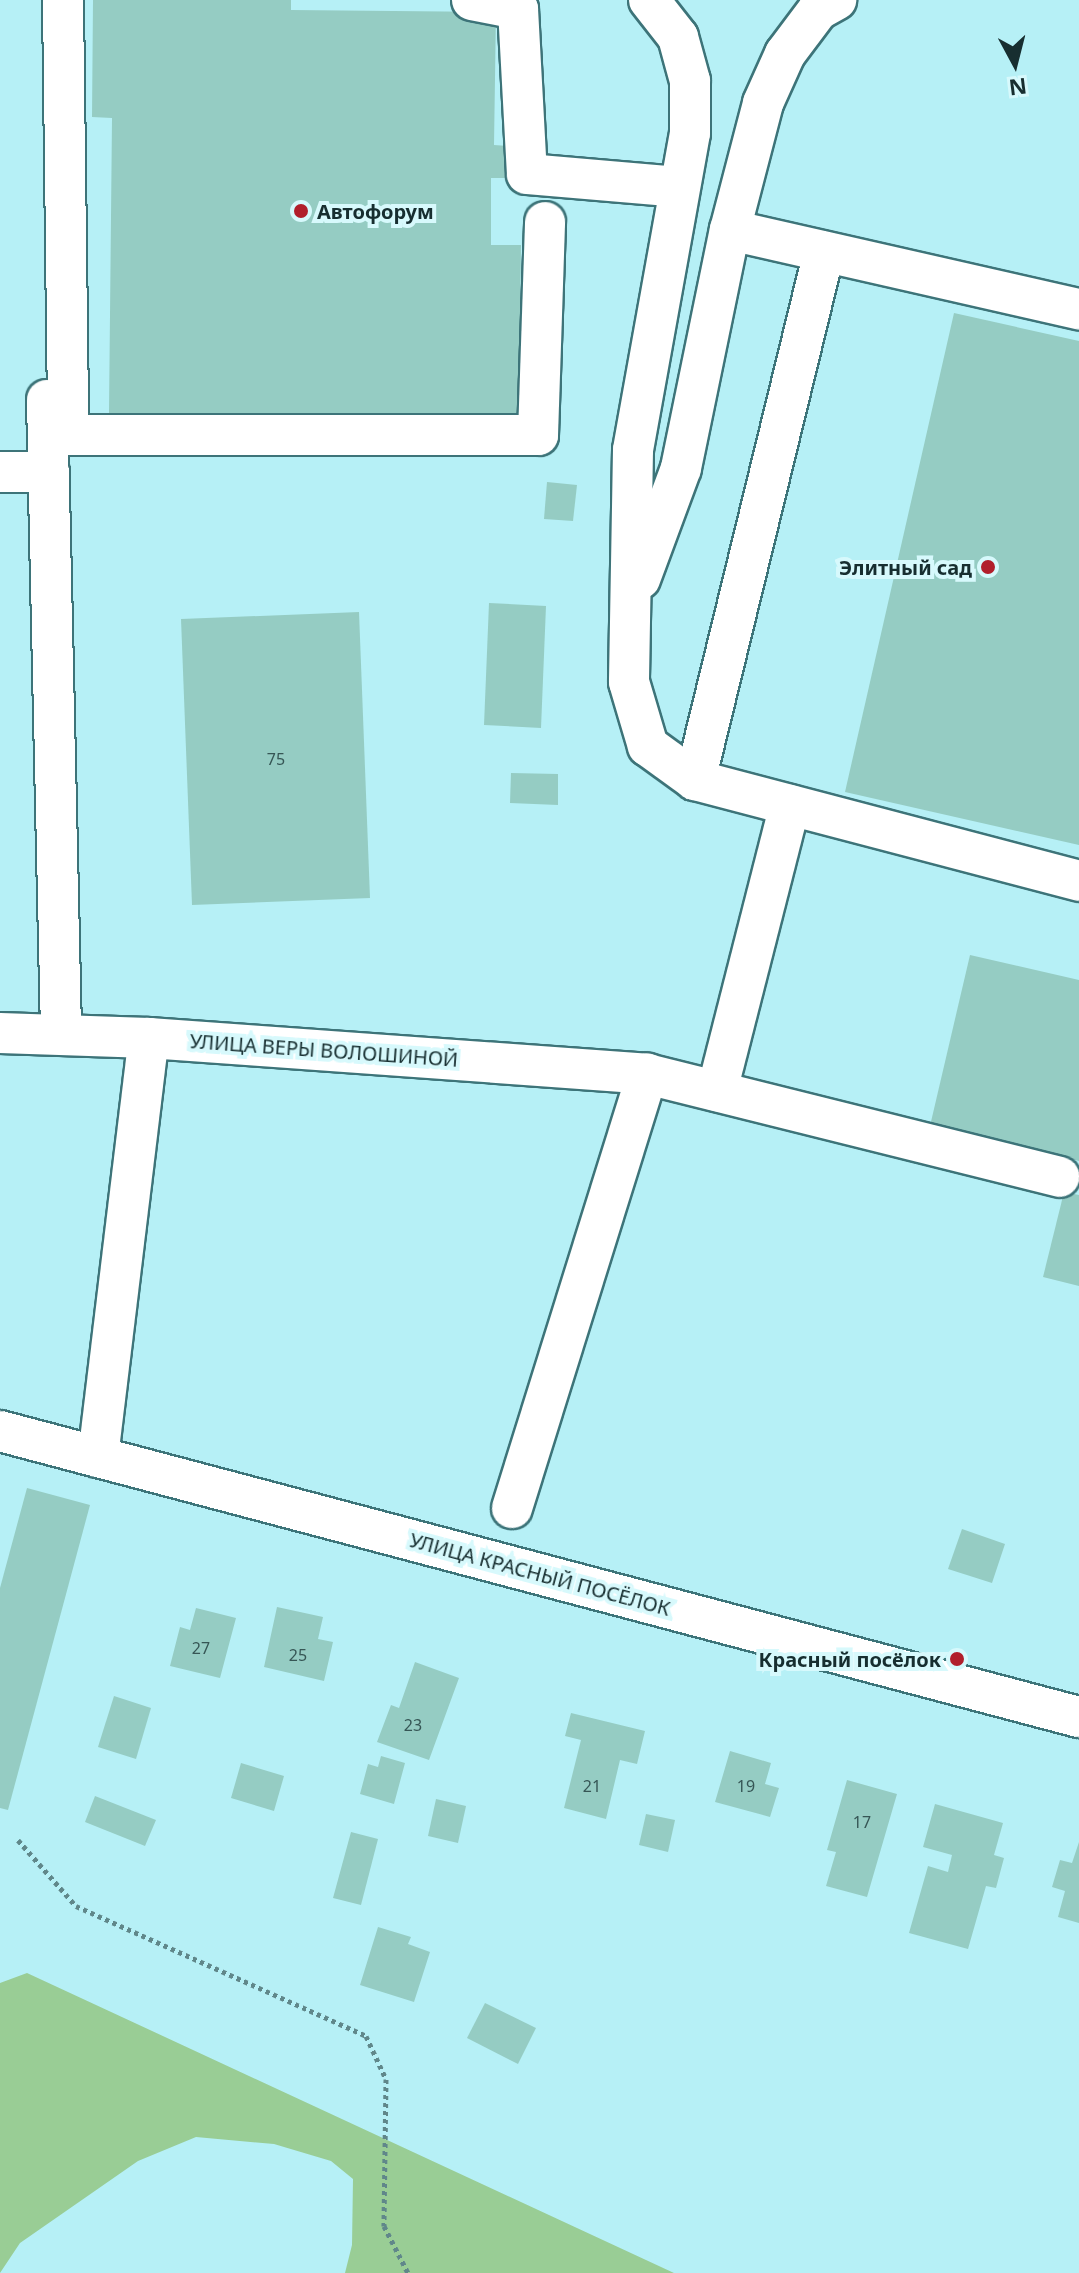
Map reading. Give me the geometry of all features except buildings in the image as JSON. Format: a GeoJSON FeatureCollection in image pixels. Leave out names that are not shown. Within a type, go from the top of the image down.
{"type":"FeatureCollection","features":[{"type":"Feature","properties":{"kind":"street"},"geometry":{"type":"LineString","coordinates":[[39,0],[61,1034]]}},
{"type":"Feature","properties":{"kind":"street"},"geometry":{"type":"LineString","coordinates":[[63,0],[68,435],[538,435],[545,222]]}},
{"type":"Feature","properties":{"kind":"street"},"geometry":{"type":"LineString","coordinates":[[472,0],[518,9],[527,174],[678,187]]}},
{"type":"Feature","properties":{"kind":"street"},"geometry":{"type":"LineString","coordinates":[[649,0],[678,37],[690,81],[690,133],[633,450],[629,682],[648,746],[695,780],[1079,881]]}},
{"type":"Feature","properties":{"kind":"street"},"geometry":{"type":"LineString","coordinates":[[629,609],[681,468],[730,230],[763,103],[785,54],[818,10],[836,0]]}},
{"type":"Feature","properties":{"kind":"street"},"geometry":{"type":"LineString","coordinates":[[730,230],[1079,309]]}},
{"type":"Feature","properties":{"kind":"street"},"geometry":{"type":"LineString","coordinates":[[695,780],[824,252]]}},
{"type":"Feature","properties":{"kind":"street"},"geometry":{"type":"LineString","coordinates":[[0,472],[49,472]]}},
{"type":"Feature","properties":{"kind":"street"},"geometry":{"type":"LineString","coordinates":[[717,1091],[790,805]]}},
{"type":"Feature","properties":{"kind":"street","name":"УЛИЦА ВЕРЫ ВОЛОШИНОЙ"},"geometry":{"type":"LineString","coordinates":[[0,1033],[149,1038],[647,1074],[1059,1177]]}},
{"type":"Feature","properties":{"kind":"street"},"geometry":{"type":"LineString","coordinates":[[98,1457],[149,1038]]}},
{"type":"Feature","properties":{"kind":"street"},"geometry":{"type":"LineString","coordinates":[[512,1508],[647,1074]]}},
{"type":"Feature","properties":{"kind":"street","name":"УЛИЦА КРАСНЫЙ ПОСЁЛОК"},"geometry":{"type":"LineString","coordinates":[[0,1431],[1079,1717]]}},
{"type":"Feature","properties":{"kind":"path"},"geometry":{"type":"LineString","coordinates":[[18,1840],[76,1906],[366,2036],[386,2079],[384,2226],[408,2273]]}},
{"type":"Feature","properties":{"kind":"green space"},"geometry":{"type":"Polygon","coordinates":[[[27,1973],[674,2273],[345,2273],[352,2245],[353,2179],[331,2161],[274,2144],[196,2137],[138,2161],[20,2243],[0,2273],[0,1983],[27,1973]]]}},
{"type":"Feature","properties":{"kind":"place","name":"Автофорум"},"geometry":{"type":"Point","coordinates":[301,211]}},
{"type":"Feature","properties":{"kind":"place","name":"Элитный сад"},"geometry":{"type":"Point","coordinates":[988,567]}},
{"type":"Feature","properties":{"kind":"place","name":"Красный посёлок"},"geometry":{"type":"Point","coordinates":[957,1659]}}]}
